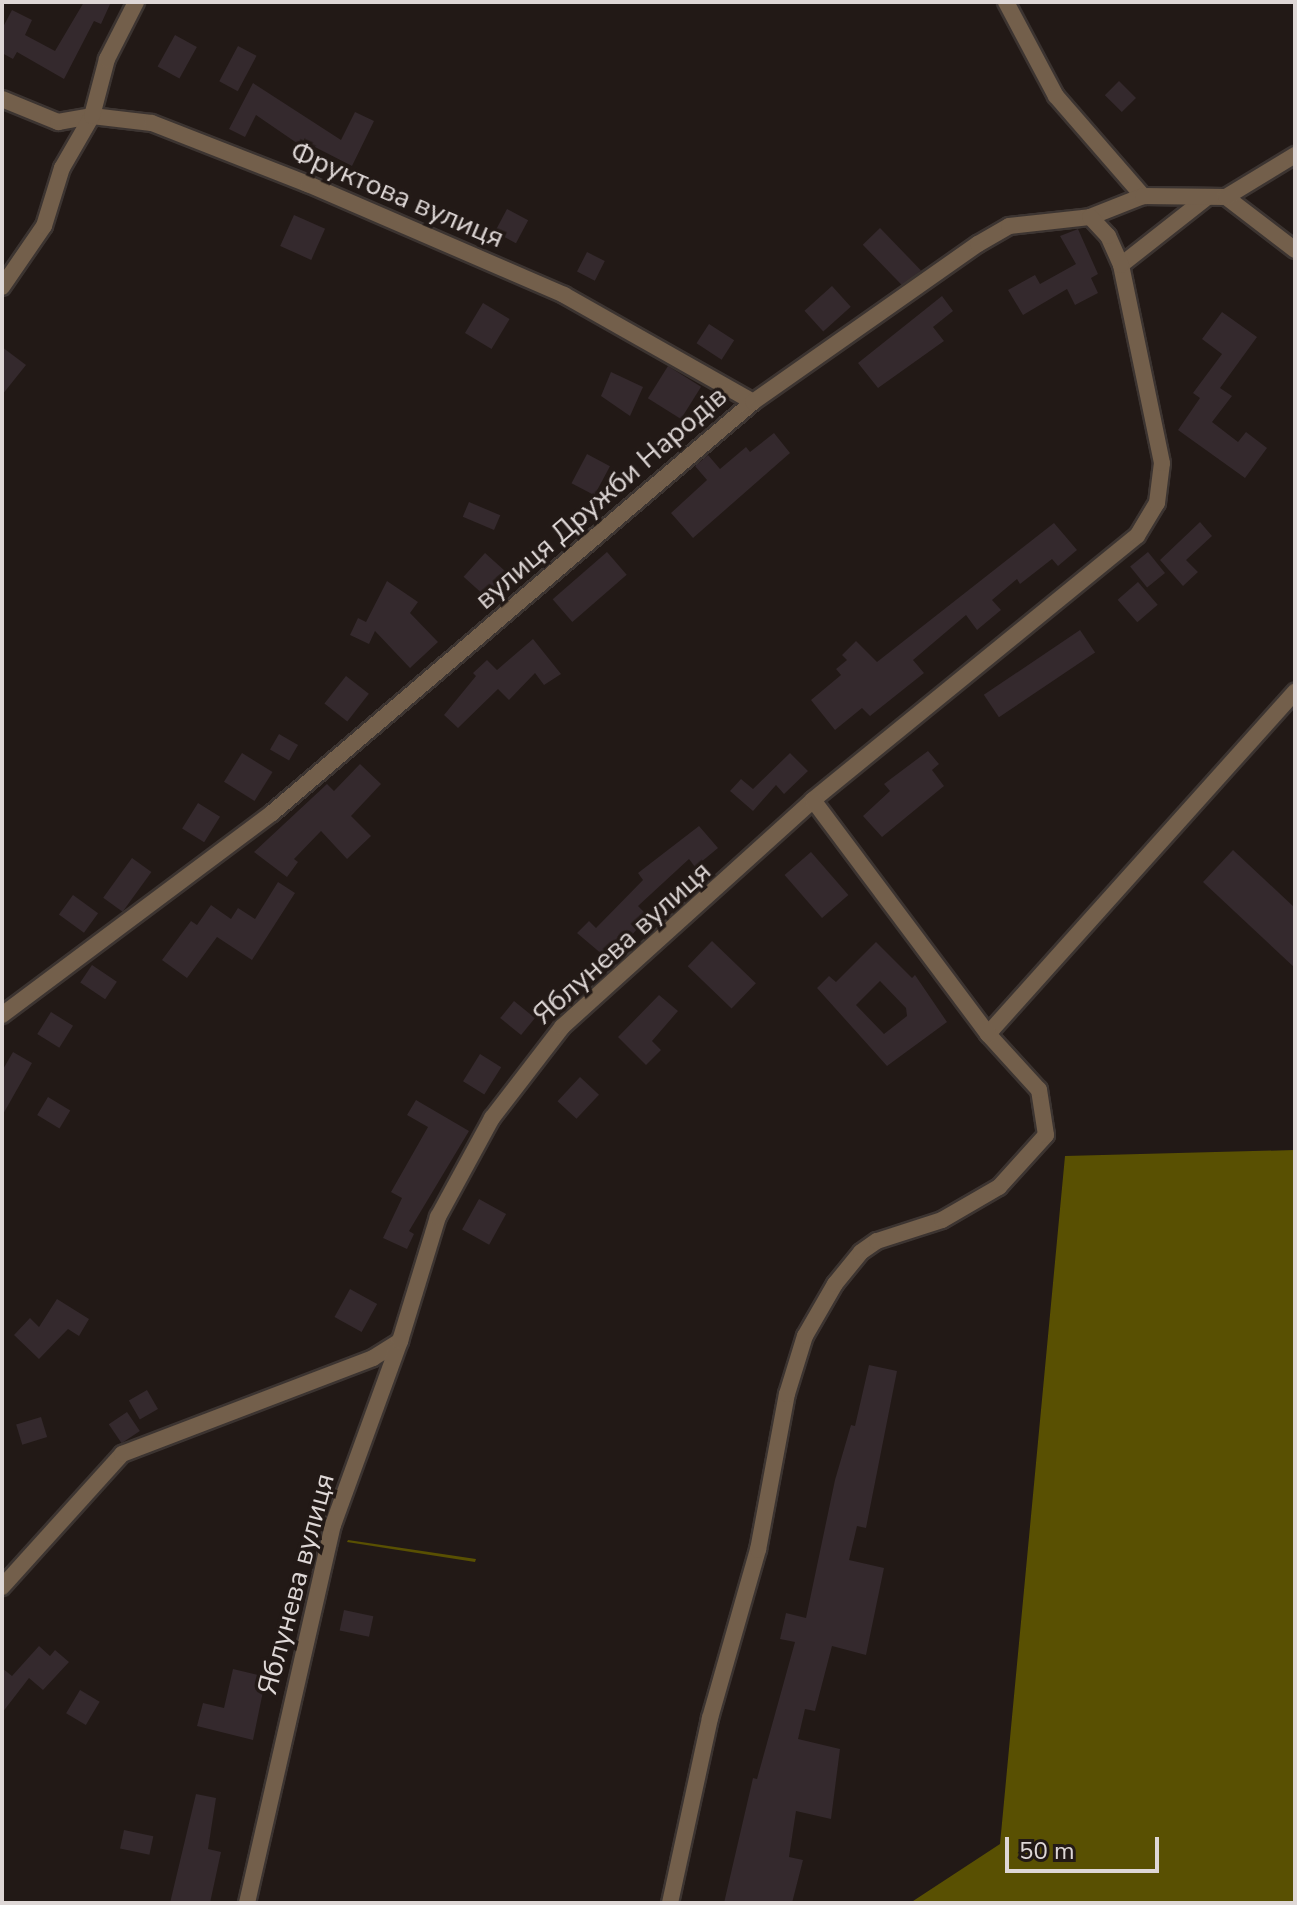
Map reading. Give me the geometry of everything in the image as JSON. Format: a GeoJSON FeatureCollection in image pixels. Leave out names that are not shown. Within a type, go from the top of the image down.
{"type":"FeatureCollection","features":[{"type":"Feature","properties":{"kind":"street"},"geometry":{"type":"LineString","coordinates":[[2,287],[44,226],[62,168],[92,116],[107,59],[136,2]]}},
{"type":"Feature","properties":{"kind":"street"},"geometry":{"type":"LineString","coordinates":[[1006,2],[1056,96],[1143,196]]}},
{"type":"Feature","properties":{"kind":"street","name":"Фруктова вулиця"},"geometry":{"type":"LineString","coordinates":[[2,99],[58,122],[92,116],[152,123],[394,221],[564,295],[753,402]]}},
{"type":"Feature","properties":{"kind":"street","name":"вулиця Дружби Народів"},"geometry":{"type":"LineString","coordinates":[[2,1015],[272,813],[753,402],[1009,226],[1090,217],[1143,196],[1226,197],[1295,155]]}},
{"type":"Feature","properties":{"kind":"street"},"geometry":{"type":"LineString","coordinates":[[1226,197],[1295,250]]}},
{"type":"Feature","properties":{"kind":"street"},"geometry":{"type":"LineString","coordinates":[[1121,265],[1206,198]]}},
{"type":"Feature","properties":{"kind":"street","name":"Яблунева вулиця"},"geometry":{"type":"LineString","coordinates":[[247,1903],[333,1525],[400,1341],[438,1217],[492,1118],[562,1027],[813,800],[1137,536],[1157,503],[1162,463],[1121,265],[1108,236],[1090,217]]}},
{"type":"Feature","properties":{"kind":"street"},"geometry":{"type":"LineString","coordinates":[[988,1034],[1295,692]]}},
{"type":"Feature","properties":{"kind":"street"},"geometry":{"type":"LineString","coordinates":[[670,1903],[710,1718],[758,1550],[787,1394],[805,1336],[835,1284],[861,1252],[877,1241],[942,1220],[999,1187],[1046,1135],[1039,1090],[988,1034],[813,800]]}},
{"type":"Feature","properties":{"kind":"street"},"geometry":{"type":"LineString","coordinates":[[2,1587],[122,1454],[373,1358],[400,1341]]}},
{"type":"Feature","properties":{"kind":"shaded area"},"geometry":{"type":"Polygon","coordinates":[[[1295,1150],[1295,1903],[910,1903],[1000,1844],[1065,1156],[1295,1150]]]}},
{"type":"Feature","properties":{"kind":"shaded area"},"geometry":{"type":"Polygon","coordinates":[[[348,1540],[476,1559],[475,1562],[348,1540]]]}},
{"type":"Feature","properties":{"kind":"building"},"geometry":{"type":"Polygon","coordinates":[[[84,2],[111,2],[101,24],[94,21],[64,79],[17,52],[13,59],[2,53],[2,29],[12,10],[32,20],[25,35],[55,51],[84,2]]]}},
{"type":"Feature","properties":{"kind":"building"},"geometry":{"type":"Polygon","coordinates":[[[175,35],[197,47],[179,79],[158,66],[175,35]]]}},
{"type":"Feature","properties":{"kind":"building"},"geometry":{"type":"Polygon","coordinates":[[[238,46],[257,56],[238,91],[219,81],[238,46]]]}},
{"type":"Feature","properties":{"kind":"building"},"geometry":{"type":"Polygon","coordinates":[[[1119,81],[1136,98],[1122,112],[1105,95],[1119,81]]]}},
{"type":"Feature","properties":{"kind":"building"},"geometry":{"type":"Polygon","coordinates":[[[253,83],[341,140],[355,112],[374,121],[352,166],[311,145],[307,150],[256,115],[245,137],[229,129],[253,83]]]}},
{"type":"Feature","properties":{"kind":"building"},"geometry":{"type":"Polygon","coordinates":[[[507,209],[528,220],[516,243],[495,232],[507,209]]]}},
{"type":"Feature","properties":{"kind":"building"},"geometry":{"type":"Polygon","coordinates":[[[294,215],[325,229],[311,260],[280,246],[294,215]]]}},
{"type":"Feature","properties":{"kind":"building"},"geometry":{"type":"Polygon","coordinates":[[[880,228],[921,270],[904,287],[863,245],[880,228]]]}},
{"type":"Feature","properties":{"kind":"building"},"geometry":{"type":"Polygon","coordinates":[[[1078,229],[1098,274],[1091,278],[1098,293],[1075,305],[1067,289],[1023,315],[1008,290],[1035,275],[1040,284],[1076,264],[1060,236],[1078,229]]]}},
{"type":"Feature","properties":{"kind":"building"},"geometry":{"type":"Polygon","coordinates":[[[587,252],[605,261],[595,281],[577,272],[587,252]]]}},
{"type":"Feature","properties":{"kind":"building"},"geometry":{"type":"Polygon","coordinates":[[[832,286],[851,307],[823,332],[805,311],[832,286]]]}},
{"type":"Feature","properties":{"kind":"building"},"geometry":{"type":"Polygon","coordinates":[[[942,296],[953,311],[933,327],[944,341],[878,388],[858,363],[942,296]]]}},
{"type":"Feature","properties":{"kind":"building"},"geometry":{"type":"Polygon","coordinates":[[[483,303],[510,319],[492,349],[465,333],[483,303]]]}},
{"type":"Feature","properties":{"kind":"building"},"geometry":{"type":"Polygon","coordinates":[[[1222,312],[1257,337],[1220,388],[1232,396],[1212,422],[1238,442],[1246,432],[1267,448],[1245,478],[1178,430],[1200,398],[1193,393],[1222,354],[1202,339],[1222,312]]]}},
{"type":"Feature","properties":{"kind":"building"},"geometry":{"type":"Polygon","coordinates":[[[709,324],[734,340],[722,360],[696,343],[709,324]]]}},
{"type":"Feature","properties":{"kind":"building"},"geometry":{"type":"Polygon","coordinates":[[[2,347],[26,365],[2,395],[2,347]]]}},
{"type":"Feature","properties":{"kind":"building"},"geometry":{"type":"Polygon","coordinates":[[[668,366],[701,387],[681,419],[648,398],[668,366]]]}},
{"type":"Feature","properties":{"kind":"building"},"geometry":{"type":"Polygon","coordinates":[[[611,372],[643,387],[630,416],[601,396],[611,372]]]}},
{"type":"Feature","properties":{"kind":"building"},"geometry":{"type":"Polygon","coordinates":[[[774,433],[790,453],[693,538],[671,513],[707,480],[695,466],[708,455],[720,469],[746,447],[750,452],[774,433]]]}},
{"type":"Feature","properties":{"kind":"building"},"geometry":{"type":"Polygon","coordinates":[[[587,454],[610,466],[594,495],[572,483],[587,454]]]}},
{"type":"Feature","properties":{"kind":"building"},"geometry":{"type":"Polygon","coordinates":[[[469,502],[500,515],[494,530],[463,517],[469,502]]]}},
{"type":"Feature","properties":{"kind":"building"},"geometry":{"type":"Polygon","coordinates":[[[1200,522],[1212,536],[1186,560],[1198,572],[1183,586],[1160,560],[1200,522]]]}},
{"type":"Feature","properties":{"kind":"building"},"geometry":{"type":"Polygon","coordinates":[[[1054,523],[1077,550],[1058,566],[1052,559],[1020,584],[1017,579],[992,600],[1001,610],[977,630],[966,615],[913,660],[924,673],[870,716],[862,708],[835,730],[811,700],[841,675],[836,669],[847,660],[842,655],[856,641],[877,662],[1054,523]]]}},
{"type":"Feature","properties":{"kind":"building"},"geometry":{"type":"Polygon","coordinates":[[[607,552],[627,575],[572,622],[553,599],[607,552]]]}},
{"type":"Feature","properties":{"kind":"building"},"geometry":{"type":"Polygon","coordinates":[[[1148,552],[1165,573],[1147,587],[1130,566],[1148,552]]]}},
{"type":"Feature","properties":{"kind":"building"},"geometry":{"type":"Polygon","coordinates":[[[485,553],[508,574],[487,598],[464,577],[485,553]]]}},
{"type":"Feature","properties":{"kind":"building"},"geometry":{"type":"Polygon","coordinates":[[[387,581],[418,602],[410,613],[438,642],[410,668],[375,631],[369,644],[350,635],[358,618],[366,622],[387,581]]]}},
{"type":"Feature","properties":{"kind":"building"},"geometry":{"type":"Polygon","coordinates":[[[1138,582],[1158,605],[1137,622],[1118,600],[1138,582]]]}},
{"type":"Feature","properties":{"kind":"building"},"geometry":{"type":"Polygon","coordinates":[[[1080,630],[1095,652],[999,717],[984,695],[1080,630]]]}},
{"type":"Feature","properties":{"kind":"building"},"geometry":{"type":"Polygon","coordinates":[[[533,639],[561,674],[544,685],[535,673],[509,700],[498,689],[458,728],[444,715],[476,676],[473,673],[487,660],[497,670],[533,639]]]}},
{"type":"Feature","properties":{"kind":"building"},"geometry":{"type":"Polygon","coordinates":[[[346,676],[369,694],[347,721],[324,704],[346,676]]]}},
{"type":"Feature","properties":{"kind":"building"},"geometry":{"type":"Polygon","coordinates":[[[279,734],[298,745],[289,761],[270,750],[279,734]]]}},
{"type":"Feature","properties":{"kind":"building"},"geometry":{"type":"Polygon","coordinates":[[[928,751],[939,764],[932,770],[944,786],[882,837],[863,816],[890,791],[884,784],[928,751]]]}},
{"type":"Feature","properties":{"kind":"building"},"geometry":{"type":"Polygon","coordinates":[[[242,753],[273,772],[255,801],[224,782],[242,753]]]}},
{"type":"Feature","properties":{"kind":"building"},"geometry":{"type":"Polygon","coordinates":[[[790,753],[808,771],[784,794],[776,785],[753,811],[730,791],[741,779],[753,789],[790,753]]]}},
{"type":"Feature","properties":{"kind":"building"},"geometry":{"type":"Polygon","coordinates":[[[360,764],[381,784],[351,816],[371,836],[347,859],[321,831],[294,859],[298,862],[287,877],[254,852],[327,784],[334,791],[360,764]]]}},
{"type":"Feature","properties":{"kind":"building"},"geometry":{"type":"Polygon","coordinates":[[[198,803],[220,817],[204,842],[182,828],[198,803]]]}},
{"type":"Feature","properties":{"kind":"building"},"geometry":{"type":"Polygon","coordinates":[[[699,826],[718,848],[695,867],[689,859],[638,906],[648,916],[610,961],[577,933],[589,921],[596,928],[643,880],[638,873],[699,826]]]}},
{"type":"Feature","properties":{"kind":"building"},"geometry":{"type":"Polygon","coordinates":[[[1233,850],[1295,908],[1295,968],[1203,882],[1233,850]]]}},
{"type":"Feature","properties":{"kind":"building"},"geometry":{"type":"Polygon","coordinates":[[[811,852],[848,895],[822,918],[785,875],[811,852]]]}},
{"type":"Feature","properties":{"kind":"building"},"geometry":{"type":"Polygon","coordinates":[[[132,858],[151,872],[123,912],[103,898],[132,858]]]}},
{"type":"Feature","properties":{"kind":"building"},"geometry":{"type":"Polygon","coordinates":[[[278,882],[295,893],[252,960],[217,937],[187,978],[162,960],[191,921],[197,925],[211,905],[231,919],[238,908],[255,919],[278,882]]]}},
{"type":"Feature","properties":{"kind":"building"},"geometry":{"type":"Polygon","coordinates":[[[73,895],[98,913],[84,933],[59,914],[73,895]]]}},
{"type":"Feature","properties":{"kind":"building"},"geometry":{"type":"Polygon","coordinates":[[[712,941],[756,983],[732,1009],[688,966],[712,941]]]}},
{"type":"Feature","properties":{"kind":"building"},"geometry":{"type":"Polygon","coordinates":[[[876,942],[912,978],[915,975],[947,1022],[887,1066],[817,988],[829,976],[836,982],[876,942]],[[880,981],[856,1005],[884,1034],[907,1016],[906,1008],[880,981]]]}},
{"type":"Feature","properties":{"kind":"building"},"geometry":{"type":"Polygon","coordinates":[[[92,965],[117,982],[105,999],[80,982],[92,965]]]}},
{"type":"Feature","properties":{"kind":"building"},"geometry":{"type":"Polygon","coordinates":[[[659,995],[678,1011],[652,1041],[661,1050],[646,1065],[618,1037],[659,995]]]}},
{"type":"Feature","properties":{"kind":"building"},"geometry":{"type":"Polygon","coordinates":[[[514,1001],[535,1018],[521,1035],[500,1018],[514,1001]]]}},
{"type":"Feature","properties":{"kind":"building"},"geometry":{"type":"Polygon","coordinates":[[[51,1012],[73,1026],[59,1048],[37,1034],[51,1012]]]}},
{"type":"Feature","properties":{"kind":"building"},"geometry":{"type":"Polygon","coordinates":[[[13,1052],[32,1063],[2,1116],[2,1071],[13,1052]]]}},
{"type":"Feature","properties":{"kind":"building"},"geometry":{"type":"Polygon","coordinates":[[[480,1054],[501,1067],[484,1094],[463,1081],[480,1054]]]}},
{"type":"Feature","properties":{"kind":"building"},"geometry":{"type":"Polygon","coordinates":[[[580,1077],[599,1095],[577,1119],[557,1101],[580,1077]]]}},
{"type":"Feature","properties":{"kind":"building"},"geometry":{"type":"Polygon","coordinates":[[[48,1097],[70,1110],[59,1128],[37,1115],[48,1097]]]}},
{"type":"Feature","properties":{"kind":"building"},"geometry":{"type":"Polygon","coordinates":[[[416,1100],[469,1131],[409,1231],[414,1234],[407,1249],[383,1238],[402,1198],[391,1192],[428,1127],[407,1115],[416,1100]]]}},
{"type":"Feature","properties":{"kind":"building"},"geometry":{"type":"Polygon","coordinates":[[[479,1199],[506,1214],[489,1245],[462,1230],[479,1199]]]}},
{"type":"Feature","properties":{"kind":"building"},"geometry":{"type":"Polygon","coordinates":[[[350,1289],[377,1304],[362,1332],[334,1317],[350,1289]]]}},
{"type":"Feature","properties":{"kind":"building"},"geometry":{"type":"Polygon","coordinates":[[[57,1299],[89,1319],[79,1336],[68,1329],[39,1359],[14,1335],[30,1318],[39,1327],[57,1299]]]}},
{"type":"Feature","properties":{"kind":"building"},"geometry":{"type":"Polygon","coordinates":[[[869,1365],[897,1371],[866,1528],[857,1526],[849,1560],[884,1568],[866,1655],[832,1646],[815,1711],[805,1709],[798,1739],[840,1749],[831,1819],[796,1811],[789,1857],[803,1860],[792,1903],[724,1903],[753,1778],[757,1779],[795,1642],[780,1639],[786,1613],[806,1618],[835,1480],[851,1425],[855,1426],[869,1365]]]}},
{"type":"Feature","properties":{"kind":"building"},"geometry":{"type":"Polygon","coordinates":[[[147,1390],[158,1409],[140,1420],[129,1400],[147,1390]]]}},
{"type":"Feature","properties":{"kind":"building"},"geometry":{"type":"Polygon","coordinates":[[[127,1412],[140,1431],[122,1443],[109,1424],[127,1412]]]}},
{"type":"Feature","properties":{"kind":"building"},"geometry":{"type":"Polygon","coordinates":[[[41,1417],[47,1437],[22,1445],[16,1425],[41,1417]]]}},
{"type":"Feature","properties":{"kind":"building"},"geometry":{"type":"Polygon","coordinates":[[[344,1610],[373,1616],[369,1637],[340,1631],[344,1610]]]}},
{"type":"Feature","properties":{"kind":"building"},"geometry":{"type":"Polygon","coordinates":[[[39,1646],[50,1656],[55,1650],[69,1662],[43,1690],[29,1678],[2,1713],[2,1668],[12,1676],[39,1646]]]}},
{"type":"Feature","properties":{"kind":"building"},"geometry":{"type":"Polygon","coordinates":[[[233,1669],[266,1677],[253,1740],[197,1726],[203,1703],[224,1708],[233,1669]]]}},
{"type":"Feature","properties":{"kind":"building"},"geometry":{"type":"Polygon","coordinates":[[[80,1690],[100,1702],[86,1725],[66,1713],[80,1690]]]}},
{"type":"Feature","properties":{"kind":"building"},"geometry":{"type":"Polygon","coordinates":[[[196,1794],[216,1798],[208,1849],[221,1852],[210,1903],[170,1903],[196,1794]]]}},
{"type":"Feature","properties":{"kind":"building"},"geometry":{"type":"Polygon","coordinates":[[[124,1830],[153,1836],[149,1855],[120,1849],[124,1830]]]}}]}
